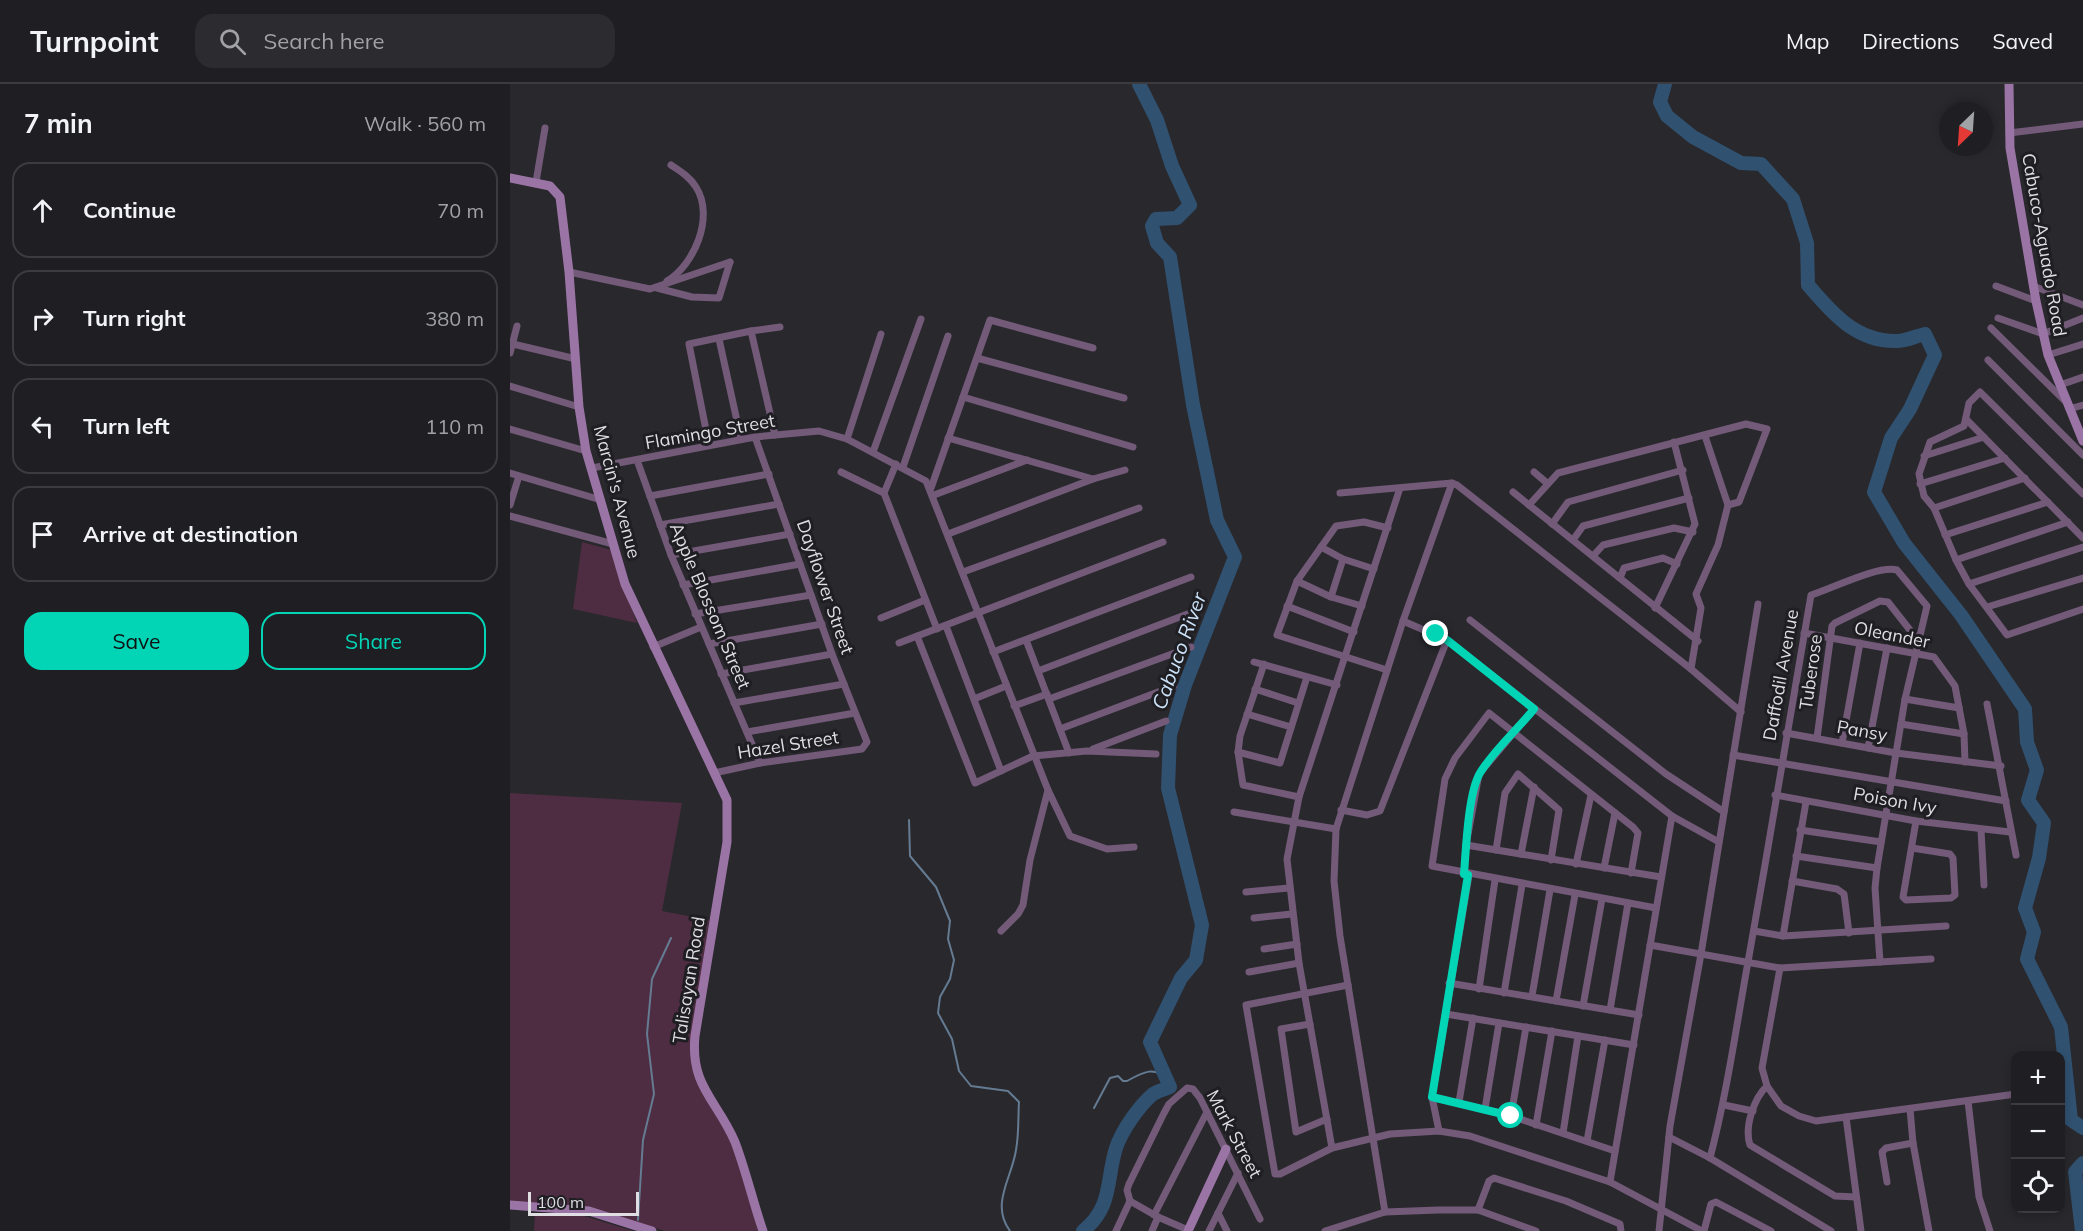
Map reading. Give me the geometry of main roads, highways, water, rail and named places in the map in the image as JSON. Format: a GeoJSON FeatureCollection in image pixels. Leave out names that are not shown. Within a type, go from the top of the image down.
{"type":"FeatureCollection","features":[{"type":"Feature","properties":{"kind":"main road","name":"Cabuco-Aguado Road"},"geometry":{"type":"LineString","coordinates":[[2008,84],[2009,133],[2036,301],[2048,355],[2082,437]]}},
{"type":"Feature","properties":{"kind":"main road","name":"Marcin's Avenue"},"geometry":{"type":"LineString","coordinates":[[510,178],[536,182],[554,188],[560,197],[569,272],[579,407],[586,451],[625,584],[653,647],[725,794]]}},
{"type":"Feature","properties":{"kind":"main road","name":"Talisayan Road"},"geometry":{"type":"LineString","coordinates":[[725,794],[729,828],[694,1036],[694,1060],[700,1083],[732,1135],[763,1231]]}},
{"type":"Feature","properties":{"kind":"main road"},"geometry":{"type":"LineString","coordinates":[[1188,1230],[1226,1149]]}},
{"type":"Feature","properties":{"kind":"main road"},"geometry":{"type":"LineString","coordinates":[[510,1205],[589,1211],[652,1231]]}},
{"type":"Feature","properties":{"kind":"waterway","name":"Cabuco River"},"geometry":{"type":"LineString","coordinates":[[1083,1231],[1093,1222],[1104,1203],[1116,1148],[1127,1126],[1153,1094],[1170,1087],[1150,1042],[1181,978],[1196,960],[1202,925],[1168,788],[1170,735],[1185,685],[1235,557],[1217,520],[1193,405],[1170,257],[1157,243],[1152,226],[1156,219],[1177,218],[1190,205],[1172,166],[1157,120],[1139,84]]}},
{"type":"Feature","properties":{"kind":"waterway"},"geometry":{"type":"LineString","coordinates":[[1665,84],[1660,102],[1667,116],[1693,137],[1741,163],[1761,164],[1793,199],[1807,243],[1808,285],[1826,306],[1846,324],[1869,337],[1897,341],[1925,334],[1935,355],[1910,409],[1891,438],[1874,492],[1904,543],[1961,615],[2025,709],[2027,742],[2037,770],[2028,800],[2044,823],[2039,858],[2025,908],[2034,932],[2027,959],[2061,1027],[2071,1120],[2083,1128]]}},
{"type":"Feature","properties":{"kind":"waterway"},"geometry":{"type":"LineString","coordinates":[[909,820],[910,856],[936,887],[950,921],[948,939],[954,960],[950,979],[940,997],[938,1013],[952,1039],[959,1071],[971,1086],[1008,1091],[1019,1102],[1016,1150],[1002,1201],[1004,1221],[1010,1231]]}},
{"type":"Feature","properties":{"kind":"waterway"},"geometry":{"type":"LineString","coordinates":[[638,1220],[643,1140],[654,1094],[647,1034],[652,979],[671,938]]}},
{"type":"Feature","properties":{"kind":"waterway"},"geometry":{"type":"LineString","coordinates":[[1094,1108],[1110,1078],[1118,1076],[1123,1081],[1127,1081],[1144,1073],[1154,1072],[1163,1076],[1167,1081]]}},
{"type":"Feature","properties":{"kind":"waterway"},"geometry":{"type":"LineString","coordinates":[[2082,1231],[2075,1172],[2083,1163]]}}]}
